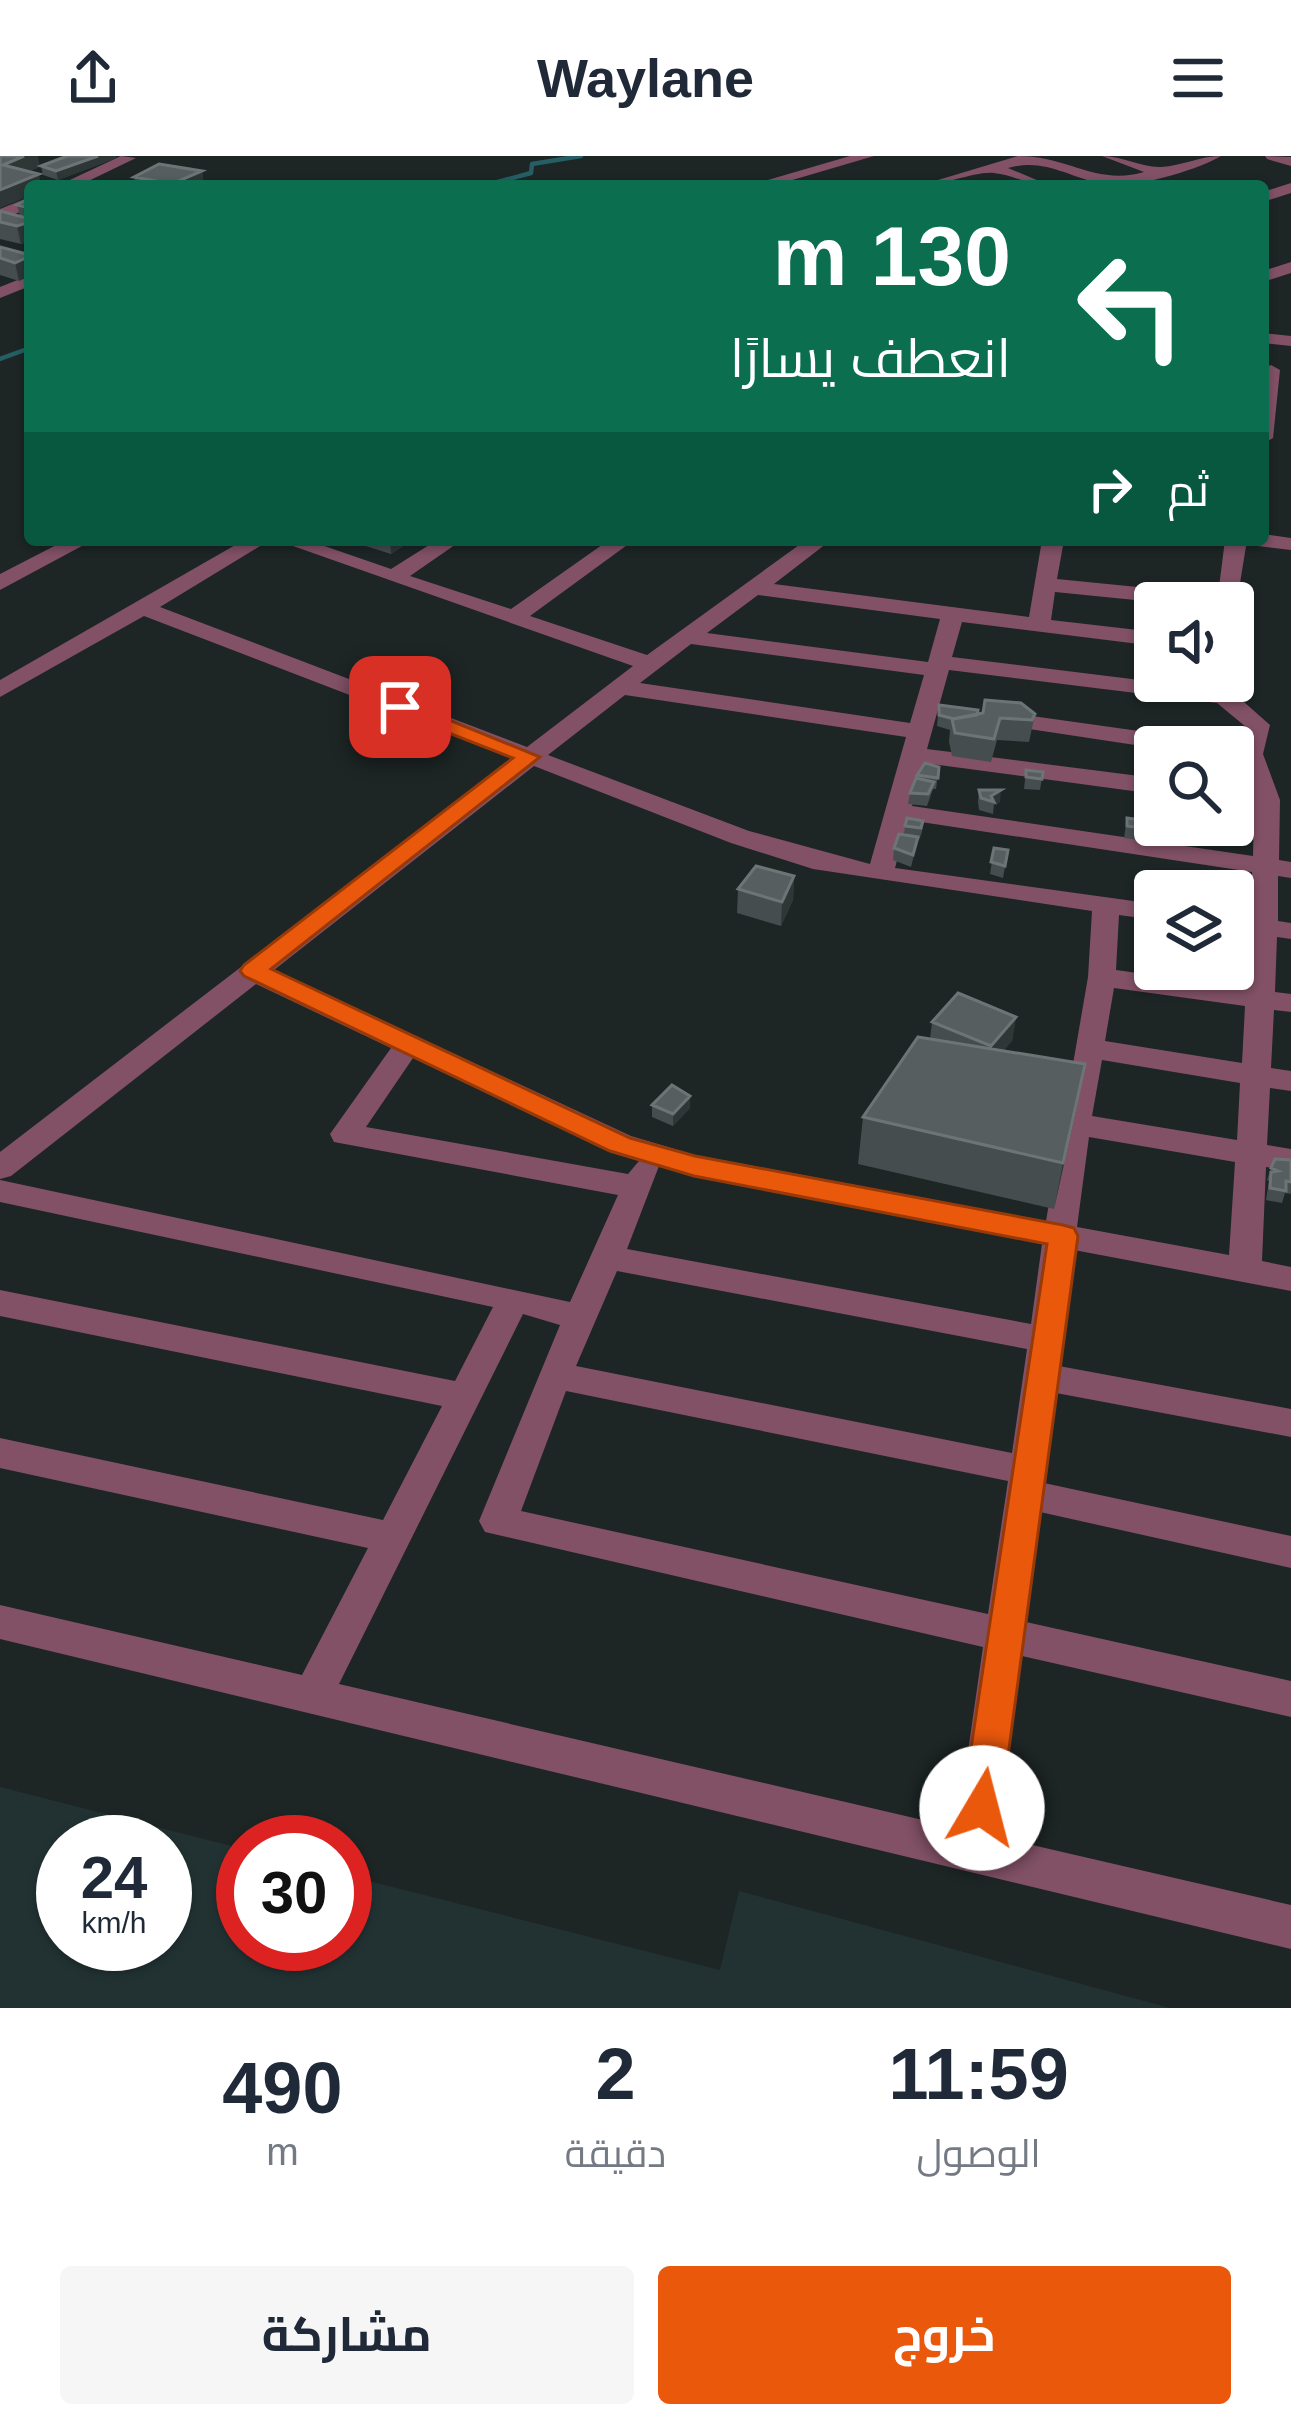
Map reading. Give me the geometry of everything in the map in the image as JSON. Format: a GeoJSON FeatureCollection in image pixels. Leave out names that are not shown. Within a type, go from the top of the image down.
{"type":"FeatureCollection","features":[{"type":"Feature","properties":{"kind":"street"},"geometry":{"type":"LineString","coordinates":[[777,180],[867,156]]}},
{"type":"Feature","properties":{"kind":"street"},"geometry":{"type":"LineString","coordinates":[[949,180],[1033,156],[1101,180]]}},
{"type":"Feature","properties":{"kind":"street"},"geometry":{"type":"LineString","coordinates":[[1109,156],[1158,172]]}},
{"type":"Feature","properties":{"kind":"street"},"geometry":{"type":"LineString","coordinates":[[1272,156],[1291,162]]}},
{"type":"Feature","properties":{"kind":"street"},"geometry":{"type":"LineString","coordinates":[[79,180],[129,158]]}},
{"type":"Feature","properties":{"kind":"street"},"geometry":{"type":"LineString","coordinates":[[1132,180],[1199,158]]}},
{"type":"Feature","properties":{"kind":"street"},"geometry":{"type":"LineString","coordinates":[[993,167],[1027,180]]}},
{"type":"Feature","properties":{"kind":"street"},"geometry":{"type":"LineString","coordinates":[[0,583],[71,546]]}},
{"type":"Feature","properties":{"kind":"street"},"geometry":{"type":"LineString","coordinates":[[0,690],[248,546]]}},
{"type":"Feature","properties":{"kind":"street"},"geometry":{"type":"LineString","coordinates":[[304,546],[650,664]]}},
{"type":"Feature","properties":{"kind":"street"},"geometry":{"type":"LineString","coordinates":[[393,577],[442,546]]}},
{"type":"Feature","properties":{"kind":"street"},"geometry":{"type":"LineString","coordinates":[[516,616],[615,546]]}},
{"type":"Feature","properties":{"kind":"street"},"geometry":{"type":"LineString","coordinates":[[0,1168],[618,687],[812,546]]}},
{"type":"Feature","properties":{"kind":"street"},"geometry":{"type":"LineString","coordinates":[[1039,625],[1052,546]]}},
{"type":"Feature","properties":{"kind":"street"},"geometry":{"type":"LineString","coordinates":[[1046,584],[1228,603],[1236,546]]}},
{"type":"Feature","properties":{"kind":"street"},"geometry":{"type":"LineString","coordinates":[[754,588],[1134,636]]}},
{"type":"Feature","properties":{"kind":"street"},"geometry":{"type":"LineString","coordinates":[[141,607],[740,837],[880,874],[1134,909]]}},
{"type":"Feature","properties":{"kind":"street"},"geometry":{"type":"LineString","coordinates":[[880,874],[897,812],[936,724],[938,666],[953,614]]}},
{"type":"Feature","properties":{"kind":"street"},"geometry":{"type":"LineString","coordinates":[[687,637],[938,666],[1134,682]]}},
{"type":"Feature","properties":{"kind":"street"},"geometry":{"type":"LineString","coordinates":[[618,687],[936,724],[1134,741]]}},
{"type":"Feature","properties":{"kind":"street"},"geometry":{"type":"LineString","coordinates":[[1237,702],[1258,725],[1254,732]]}},
{"type":"Feature","properties":{"kind":"street"},"geometry":{"type":"LineString","coordinates":[[936,724],[1134,780]]}},
{"type":"Feature","properties":{"kind":"street"},"geometry":{"type":"LineString","coordinates":[[1245,1270],[1262,927],[1278,868],[1275,819],[1254,776]]}},
{"type":"Feature","properties":{"kind":"street"},"geometry":{"type":"LineString","coordinates":[[897,812],[1278,868]]}},
{"type":"Feature","properties":{"kind":"street"},"geometry":{"type":"LineString","coordinates":[[975,1851],[1075,1124],[1102,977],[1106,905]]}},
{"type":"Feature","properties":{"kind":"street"},"geometry":{"type":"LineString","coordinates":[[253,971],[620,1144],[652,1154],[694,1166],[1291,1279]]}},
{"type":"Feature","properties":{"kind":"street"},"geometry":{"type":"LineString","coordinates":[[1102,977],[1291,1004]]}},
{"type":"Feature","properties":{"kind":"street"},"geometry":{"type":"LineString","coordinates":[[409,1043],[345,1134],[638,1187]]}},
{"type":"Feature","properties":{"kind":"street"},"geometry":{"type":"LineString","coordinates":[[1087,1048],[1291,1081]]}},
{"type":"Feature","properties":{"kind":"street"},"geometry":{"type":"LineString","coordinates":[[1075,1124],[1291,1160]]}},
{"type":"Feature","properties":{"kind":"street"},"geometry":{"type":"LineString","coordinates":[[652,1154],[498,1521],[1291,1700]]}},
{"type":"Feature","properties":{"kind":"street"},"geometry":{"type":"LineString","coordinates":[[0,1191],[514,1299],[580,1318]]}},
{"type":"Feature","properties":{"kind":"street"},"geometry":{"type":"LineString","coordinates":[[607,1257],[1046,1359],[1291,1423]]}},
{"type":"Feature","properties":{"kind":"street"},"geometry":{"type":"LineString","coordinates":[[312,1697],[514,1299]]}},
{"type":"Feature","properties":{"kind":"street"},"geometry":{"type":"LineString","coordinates":[[0,1303],[464,1397]]}},
{"type":"Feature","properties":{"kind":"street"},"geometry":{"type":"LineString","coordinates":[[555,1376],[1028,1483],[1291,1552]]}},
{"type":"Feature","properties":{"kind":"street"},"geometry":{"type":"LineString","coordinates":[[0,1453],[393,1538]]}},
{"type":"Feature","properties":{"kind":"street"},"geometry":{"type":"LineString","coordinates":[[0,1622],[1291,1927]]}},
{"type":"Feature","properties":{"kind":"shaded area"},"geometry":{"type":"Polygon","coordinates":[[[0,1787],[110,1815],[36,1815],[36,1971],[192,1971],[192,1836],[216,1842],[216,1971],[372,1971],[372,1882],[720,1970],[739,1891],[1170,2008],[0,2008],[0,1787]]]}},
{"type":"Feature","properties":{"kind":"building"},"geometry":{"type":"Polygon","coordinates":[[[0,156],[24,156],[3,165],[39,174],[24,180],[0,190],[0,156]]]}},
{"type":"Feature","properties":{"kind":"building"},"geometry":{"type":"Polygon","coordinates":[[[67,156],[98,156],[56,171],[41,166],[67,156]]]}},
{"type":"Feature","properties":{"kind":"building"},"geometry":{"type":"Polygon","coordinates":[[[159,164],[202,171],[181,180],[134,177],[159,164]]]}},
{"type":"Feature","properties":{"kind":"building"},"geometry":{"type":"Polygon","coordinates":[[[0,211],[24,217],[24,224],[17,226],[0,222],[0,211]]]}},
{"type":"Feature","properties":{"kind":"building"},"geometry":{"type":"Polygon","coordinates":[[[0,247],[24,253],[24,259],[15,263],[0,258],[0,247]]]}},
{"type":"Feature","properties":{"kind":"building"},"geometry":{"type":"Polygon","coordinates":[[[985,700],[1021,703],[1035,714],[1032,720],[1000,718],[994,739],[955,733],[952,719],[983,713],[985,700]]]}},
{"type":"Feature","properties":{"kind":"building"},"geometry":{"type":"Polygon","coordinates":[[[939,705],[978,710],[977,715],[954,719],[939,715],[939,705]]]}},
{"type":"Feature","properties":{"kind":"building"},"geometry":{"type":"Polygon","coordinates":[[[925,763],[939,767],[938,778],[917,775],[925,763]]]}},
{"type":"Feature","properties":{"kind":"building"},"geometry":{"type":"Polygon","coordinates":[[[1026,770],[1043,772],[1042,779],[1026,777],[1026,770]]]}},
{"type":"Feature","properties":{"kind":"building"},"geometry":{"type":"Polygon","coordinates":[[[916,778],[934,782],[928,794],[910,793],[916,778]]]}},
{"type":"Feature","properties":{"kind":"building"},"geometry":{"type":"Polygon","coordinates":[[[979,790],[1001,790],[991,796],[994,802],[981,798],[979,790]]]}},
{"type":"Feature","properties":{"kind":"building"},"geometry":{"type":"Polygon","coordinates":[[[907,818],[923,821],[921,828],[905,826],[907,818]]]}},
{"type":"Feature","properties":{"kind":"building"},"geometry":{"type":"Polygon","coordinates":[[[899,834],[918,837],[913,855],[894,848],[899,834]]]}},
{"type":"Feature","properties":{"kind":"building"},"geometry":{"type":"Polygon","coordinates":[[[994,848],[1008,850],[1005,866],[991,862],[994,848]]]}},
{"type":"Feature","properties":{"kind":"building"},"geometry":{"type":"Polygon","coordinates":[[[756,866],[794,876],[782,902],[738,889],[756,866]]]}},
{"type":"Feature","properties":{"kind":"building"},"geometry":{"type":"Polygon","coordinates":[[[958,993],[1016,1017],[991,1046],[932,1022],[958,993]]]}},
{"type":"Feature","properties":{"kind":"building"},"geometry":{"type":"Polygon","coordinates":[[[918,1037],[1085,1064],[1063,1163],[863,1117],[918,1037]]]}},
{"type":"Feature","properties":{"kind":"building"},"geometry":{"type":"Polygon","coordinates":[[[672,1085],[690,1096],[673,1114],[652,1105],[672,1085]]]}},
{"type":"Feature","properties":{"kind":"building"},"geometry":{"type":"Polygon","coordinates":[[[1275,1159],[1291,1160],[1286,1191],[1270,1188],[1271,1172],[1278,1171],[1271,1168],[1275,1159]]]}},
{"type":"Feature","properties":{"kind":"waterway"},"geometry":{"type":"LineString","coordinates":[[505,180],[531,173],[532,164],[581,156]]}},
{"type":"Feature","properties":{"kind":"waterway"},"geometry":{"type":"LineString","coordinates":[[0,359],[24,350]]}},
{"type":"Feature","properties":{"kind":"route"},"geometry":{"type":"LineString","coordinates":[[400,707],[529,757],[253,971],[620,1144],[694,1166],[1063,1236],[982,1808]]}}]}
